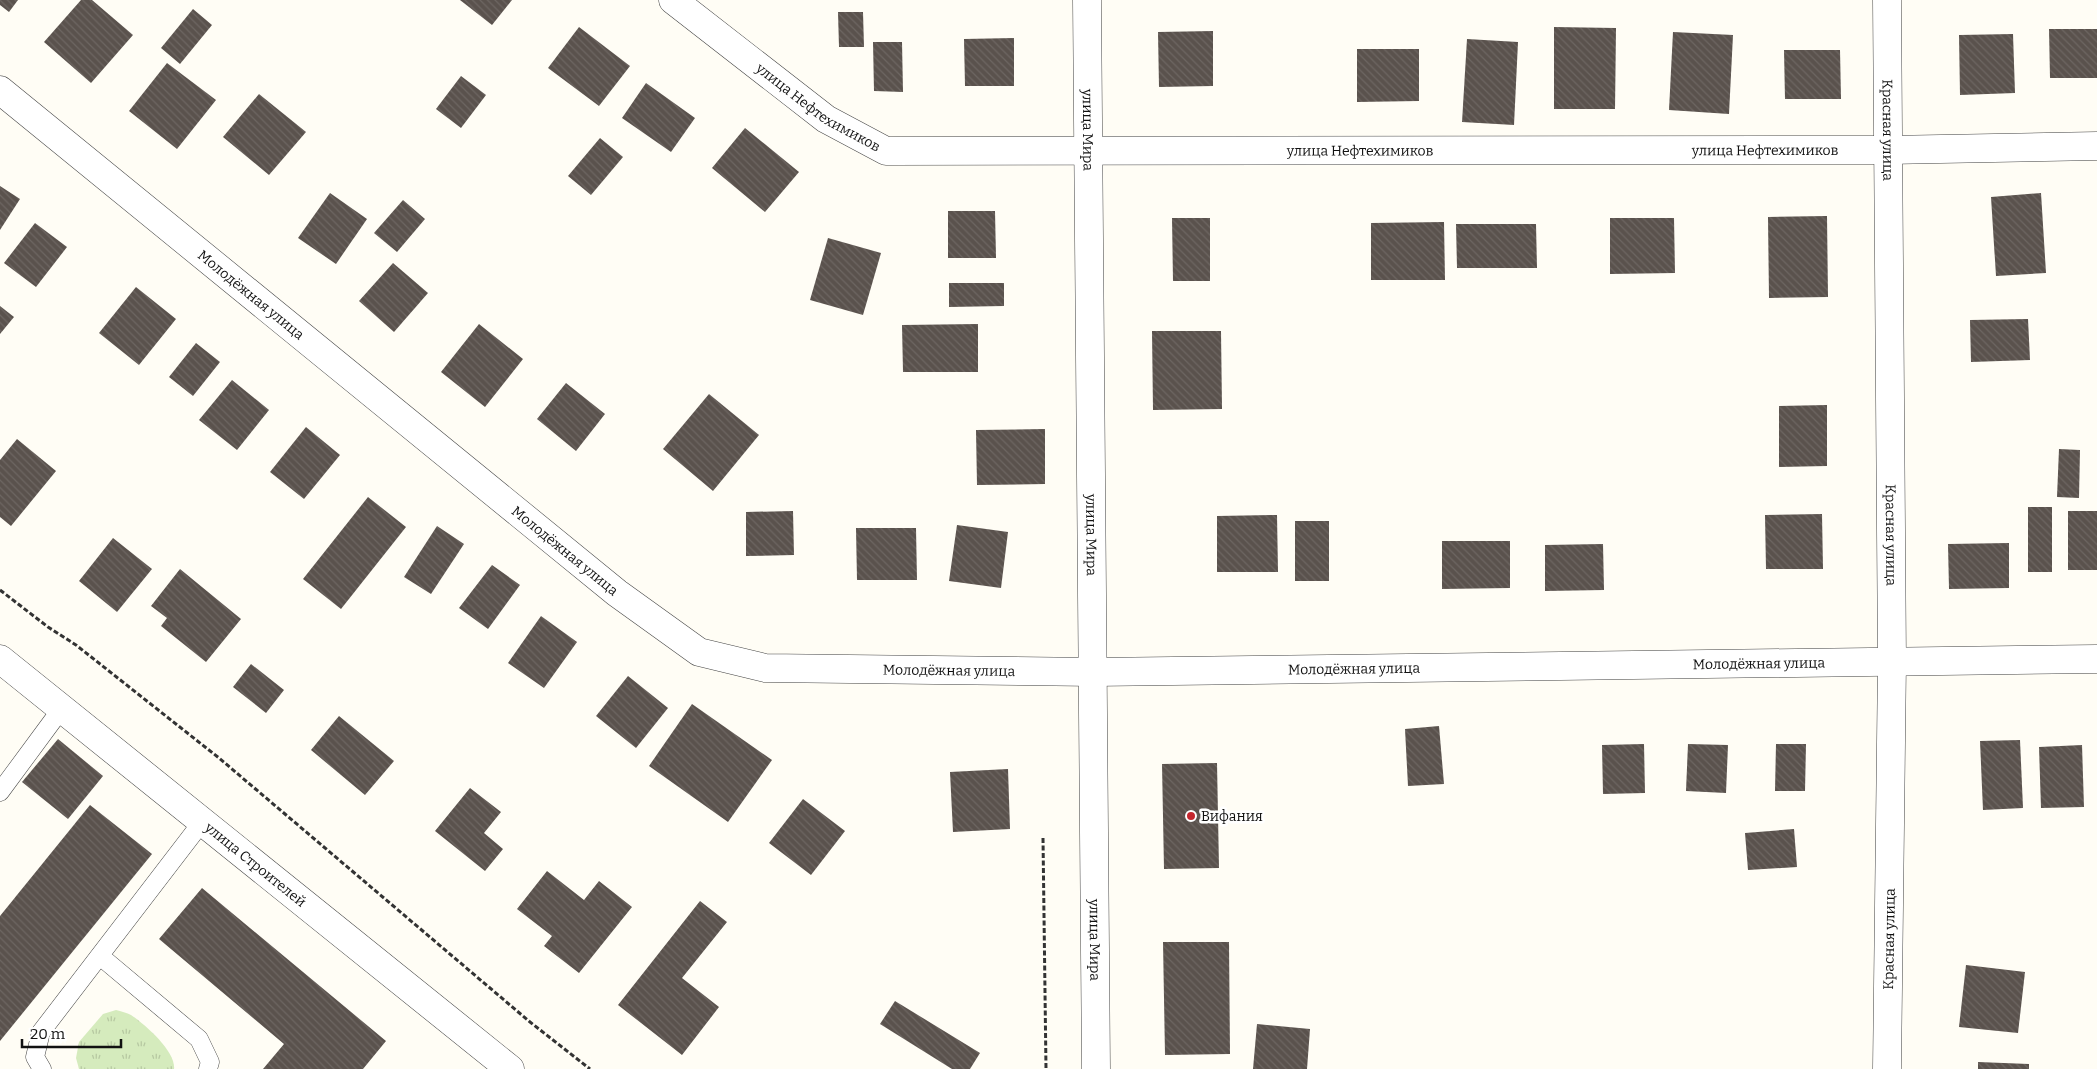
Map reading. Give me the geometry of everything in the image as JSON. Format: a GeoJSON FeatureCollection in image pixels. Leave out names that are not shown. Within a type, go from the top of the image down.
{"type":"FeatureCollection","features":[{"type":"Feature","properties":{"kind":"street","name":"улица Нефтехимиков"},"geometry":{"type":"LineString","coordinates":[[672,0],[826,119],[886,151],[1887,150],[2097,146]]}},
{"type":"Feature","properties":{"kind":"street","name":"улица Мира"},"geometry":{"type":"LineString","coordinates":[[1087,0],[1096,1069]]}},
{"type":"Feature","properties":{"kind":"street","name":"Красная улица"},"geometry":{"type":"LineString","coordinates":[[1887,0],[1892,662],[1887,1069]]}},
{"type":"Feature","properties":{"kind":"street","name":"Молодёжная улица"},"geometry":{"type":"LineString","coordinates":[[0,90],[617,594],[699,652],[765,668],[1094,672],[2097,659]]}},
{"type":"Feature","properties":{"kind":"street","name":"улица Строителей"},"geometry":{"type":"LineString","coordinates":[[0,659],[510,1069]]}},
{"type":"Feature","properties":{"kind":"lane"},"geometry":{"type":"LineString","coordinates":[[0,792],[62,708]]}},
{"type":"Feature","properties":{"kind":"lane"},"geometry":{"type":"LineString","coordinates":[[42,1069],[35,1057],[41,1032],[202,822]]}},
{"type":"Feature","properties":{"kind":"lane"},"geometry":{"type":"LineString","coordinates":[[100,956],[199,1039],[210,1062],[208,1069]]}},
{"type":"Feature","properties":{"kind":"path"},"geometry":{"type":"LineString","coordinates":[[0,590],[48,627],[76,645],[219,758],[522,1016],[590,1069]]}},
{"type":"Feature","properties":{"kind":"path"},"geometry":{"type":"LineString","coordinates":[[1043,838],[1046,1069]]}},
{"type":"Feature","properties":{"kind":"green space"},"geometry":{"type":"Polygon","coordinates":[[[116,1010],[131,1015],[159,1039],[170,1055],[174,1069],[79,1069],[76,1058],[79,1042],[103,1014],[116,1010]]]}},
{"type":"Feature","properties":{"kind":"building"},"geometry":{"type":"Polygon","coordinates":[[[0,0],[18,0],[9,12],[0,5],[0,0]]]}},
{"type":"Feature","properties":{"kind":"building"},"geometry":{"type":"Polygon","coordinates":[[[81,0],[92,0],[133,35],[91,83],[44,42],[81,0]]]}},
{"type":"Feature","properties":{"kind":"building"},"geometry":{"type":"Polygon","coordinates":[[[460,0],[512,0],[492,25],[460,0]]]}},
{"type":"Feature","properties":{"kind":"building"},"geometry":{"type":"Polygon","coordinates":[[[193,9],[212,25],[180,64],[161,48],[193,9]]]}},
{"type":"Feature","properties":{"kind":"building"},"geometry":{"type":"Polygon","coordinates":[[[838,12],[863,12],[864,47],[839,47],[838,12]]]}},
{"type":"Feature","properties":{"kind":"building"},"geometry":{"type":"Polygon","coordinates":[[[579,27],[630,66],[599,106],[548,68],[579,27]]]}},
{"type":"Feature","properties":{"kind":"building"},"geometry":{"type":"Polygon","coordinates":[[[1554,27],[1616,28],[1615,109],[1554,109],[1554,27]]]}},
{"type":"Feature","properties":{"kind":"building"},"geometry":{"type":"Polygon","coordinates":[[[2049,29],[2097,29],[2097,78],[2050,78],[2049,29]]]}},
{"type":"Feature","properties":{"kind":"building"},"geometry":{"type":"Polygon","coordinates":[[[1213,31],[1213,86],[1159,87],[1158,32],[1213,31]]]}},
{"type":"Feature","properties":{"kind":"building"},"geometry":{"type":"Polygon","coordinates":[[[1673,32],[1733,35],[1729,114],[1669,110],[1673,32]]]}},
{"type":"Feature","properties":{"kind":"building"},"geometry":{"type":"Polygon","coordinates":[[[2013,34],[2015,93],[1960,95],[1959,35],[2013,34]]]}},
{"type":"Feature","properties":{"kind":"building"},"geometry":{"type":"Polygon","coordinates":[[[1014,38],[1014,86],[965,86],[964,39],[1014,38]]]}},
{"type":"Feature","properties":{"kind":"building"},"geometry":{"type":"Polygon","coordinates":[[[1467,39],[1518,42],[1514,125],[1462,122],[1467,39]]]}},
{"type":"Feature","properties":{"kind":"building"},"geometry":{"type":"Polygon","coordinates":[[[873,42],[902,42],[903,92],[874,91],[873,42]]]}},
{"type":"Feature","properties":{"kind":"building"},"geometry":{"type":"Polygon","coordinates":[[[1357,49],[1419,49],[1419,101],[1357,102],[1357,49]]]}},
{"type":"Feature","properties":{"kind":"building"},"geometry":{"type":"Polygon","coordinates":[[[1784,50],[1840,50],[1841,99],[1785,99],[1784,50]]]}},
{"type":"Feature","properties":{"kind":"building"},"geometry":{"type":"Polygon","coordinates":[[[167,63],[216,100],[177,149],[129,111],[167,63]]]}},
{"type":"Feature","properties":{"kind":"building"},"geometry":{"type":"Polygon","coordinates":[[[461,76],[486,95],[461,128],[436,109],[461,76]]]}},
{"type":"Feature","properties":{"kind":"building"},"geometry":{"type":"Polygon","coordinates":[[[646,83],[695,118],[671,152],[622,118],[646,83]]]}},
{"type":"Feature","properties":{"kind":"building"},"geometry":{"type":"Polygon","coordinates":[[[259,94],[306,132],[269,175],[223,137],[259,94]]]}},
{"type":"Feature","properties":{"kind":"building"},"geometry":{"type":"Polygon","coordinates":[[[745,128],[799,172],[765,212],[712,168],[745,128]]]}},
{"type":"Feature","properties":{"kind":"building"},"geometry":{"type":"Polygon","coordinates":[[[600,138],[623,157],[591,195],[568,176],[600,138]]]}},
{"type":"Feature","properties":{"kind":"building"},"geometry":{"type":"Polygon","coordinates":[[[0,186],[20,199],[0,230],[0,186]]]}},
{"type":"Feature","properties":{"kind":"building"},"geometry":{"type":"Polygon","coordinates":[[[330,193],[367,219],[336,264],[298,238],[330,193]]]}},
{"type":"Feature","properties":{"kind":"building"},"geometry":{"type":"Polygon","coordinates":[[[2041,193],[2046,273],[1996,276],[1991,197],[2041,193]]]}},
{"type":"Feature","properties":{"kind":"building"},"geometry":{"type":"Polygon","coordinates":[[[403,200],[425,219],[397,252],[374,233],[403,200]]]}},
{"type":"Feature","properties":{"kind":"building"},"geometry":{"type":"Polygon","coordinates":[[[948,211],[995,211],[996,258],[948,258],[948,211]]]}},
{"type":"Feature","properties":{"kind":"building"},"geometry":{"type":"Polygon","coordinates":[[[1827,216],[1828,297],[1769,298],[1768,217],[1827,216]]]}},
{"type":"Feature","properties":{"kind":"building"},"geometry":{"type":"Polygon","coordinates":[[[1172,218],[1210,218],[1210,281],[1173,281],[1172,218]]]}},
{"type":"Feature","properties":{"kind":"building"},"geometry":{"type":"Polygon","coordinates":[[[1610,218],[1674,218],[1675,273],[1610,274],[1610,218]]]}},
{"type":"Feature","properties":{"kind":"building"},"geometry":{"type":"Polygon","coordinates":[[[1444,222],[1445,280],[1371,280],[1371,223],[1444,222]]]}},
{"type":"Feature","properties":{"kind":"building"},"geometry":{"type":"Polygon","coordinates":[[[35,223],[67,247],[36,287],[4,263],[35,223]]]}},
{"type":"Feature","properties":{"kind":"building"},"geometry":{"type":"Polygon","coordinates":[[[1456,224],[1536,224],[1537,268],[1457,268],[1456,224]]]}},
{"type":"Feature","properties":{"kind":"building"},"geometry":{"type":"Polygon","coordinates":[[[828,238],[881,253],[863,315],[810,300],[828,238]]]}},
{"type":"Feature","properties":{"kind":"building"},"geometry":{"type":"Polygon","coordinates":[[[393,263],[428,293],[394,332],[359,301],[393,263]]]}},
{"type":"Feature","properties":{"kind":"building"},"geometry":{"type":"Polygon","coordinates":[[[949,283],[1004,283],[1004,306],[949,307],[949,283]]]}},
{"type":"Feature","properties":{"kind":"building"},"geometry":{"type":"Polygon","coordinates":[[[136,287],[176,319],[139,365],[99,333],[136,287]]]}},
{"type":"Feature","properties":{"kind":"building"},"geometry":{"type":"Polygon","coordinates":[[[0,306],[14,317],[0,334],[0,306]]]}},
{"type":"Feature","properties":{"kind":"building"},"geometry":{"type":"Polygon","coordinates":[[[2028,319],[2030,360],[1971,362],[1970,320],[2028,319]]]}},
{"type":"Feature","properties":{"kind":"building"},"geometry":{"type":"Polygon","coordinates":[[[479,324],[523,359],[485,407],[441,372],[479,324]]]}},
{"type":"Feature","properties":{"kind":"building"},"geometry":{"type":"Polygon","coordinates":[[[978,324],[978,372],[903,372],[902,325],[978,324]]]}},
{"type":"Feature","properties":{"kind":"building"},"geometry":{"type":"Polygon","coordinates":[[[1152,331],[1221,331],[1222,409],[1153,410],[1152,331]]]}},
{"type":"Feature","properties":{"kind":"building"},"geometry":{"type":"Polygon","coordinates":[[[196,343],[220,362],[193,396],[169,377],[196,343]]]}},
{"type":"Feature","properties":{"kind":"building"},"geometry":{"type":"Polygon","coordinates":[[[232,380],[269,410],[237,450],[199,420],[232,380]]]}},
{"type":"Feature","properties":{"kind":"building"},"geometry":{"type":"Polygon","coordinates":[[[566,383],[605,414],[576,451],[537,419],[566,383]]]}},
{"type":"Feature","properties":{"kind":"building"},"geometry":{"type":"Polygon","coordinates":[[[709,394],[759,435],[713,491],[663,449],[709,394]]]}},
{"type":"Feature","properties":{"kind":"building"},"geometry":{"type":"Polygon","coordinates":[[[1827,405],[1827,466],[1779,467],[1779,406],[1827,405]]]}},
{"type":"Feature","properties":{"kind":"building"},"geometry":{"type":"Polygon","coordinates":[[[306,427],[340,455],[304,499],[270,472],[306,427]]]}},
{"type":"Feature","properties":{"kind":"building"},"geometry":{"type":"Polygon","coordinates":[[[1045,429],[1045,484],[977,485],[976,430],[1045,429]]]}},
{"type":"Feature","properties":{"kind":"building"},"geometry":{"type":"Polygon","coordinates":[[[17,439],[56,471],[11,526],[0,517],[0,460],[17,439]]]}},
{"type":"Feature","properties":{"kind":"building"},"geometry":{"type":"Polygon","coordinates":[[[2059,449],[2080,450],[2079,498],[2057,497],[2059,449]]]}},
{"type":"Feature","properties":{"kind":"building"},"geometry":{"type":"Polygon","coordinates":[[[368,497],[406,527],[341,609],[303,579],[368,497]]]}},
{"type":"Feature","properties":{"kind":"building"},"geometry":{"type":"Polygon","coordinates":[[[2028,507],[2052,507],[2052,572],[2028,572],[2028,507]]]}},
{"type":"Feature","properties":{"kind":"building"},"geometry":{"type":"Polygon","coordinates":[[[793,511],[794,555],[746,556],[746,512],[793,511]]]}},
{"type":"Feature","properties":{"kind":"building"},"geometry":{"type":"Polygon","coordinates":[[[2068,511],[2097,511],[2097,570],[2068,570],[2068,511]]]}},
{"type":"Feature","properties":{"kind":"building"},"geometry":{"type":"Polygon","coordinates":[[[1822,514],[1823,569],[1766,569],[1765,515],[1822,514]]]}},
{"type":"Feature","properties":{"kind":"building"},"geometry":{"type":"Polygon","coordinates":[[[1277,515],[1278,572],[1217,572],[1217,516],[1277,515]]]}},
{"type":"Feature","properties":{"kind":"building"},"geometry":{"type":"Polygon","coordinates":[[[1295,521],[1329,521],[1329,581],[1295,581],[1295,521]]]}},
{"type":"Feature","properties":{"kind":"building"},"geometry":{"type":"Polygon","coordinates":[[[957,525],[1008,532],[1001,588],[949,581],[957,525]]]}},
{"type":"Feature","properties":{"kind":"building"},"geometry":{"type":"Polygon","coordinates":[[[437,526],[464,544],[431,594],[404,577],[437,526]]]}},
{"type":"Feature","properties":{"kind":"building"},"geometry":{"type":"Polygon","coordinates":[[[856,528],[916,528],[917,580],[857,580],[856,528]]]}},
{"type":"Feature","properties":{"kind":"building"},"geometry":{"type":"Polygon","coordinates":[[[113,538],[152,569],[117,612],[79,581],[113,538]]]}},
{"type":"Feature","properties":{"kind":"building"},"geometry":{"type":"Polygon","coordinates":[[[1442,541],[1510,541],[1510,588],[1442,589],[1442,541]]]}},
{"type":"Feature","properties":{"kind":"building"},"geometry":{"type":"Polygon","coordinates":[[[2009,543],[2009,588],[1949,589],[1948,544],[2009,543]]]}},
{"type":"Feature","properties":{"kind":"building"},"geometry":{"type":"Polygon","coordinates":[[[1603,544],[1604,590],[1545,591],[1545,545],[1603,544]]]}},
{"type":"Feature","properties":{"kind":"building"},"geometry":{"type":"Polygon","coordinates":[[[492,565],[520,585],[488,629],[459,608],[492,565]]]}},
{"type":"Feature","properties":{"kind":"building"},"geometry":{"type":"Polygon","coordinates":[[[180,569],[241,619],[206,662],[161,626],[167,618],[151,606],[180,569]]]}},
{"type":"Feature","properties":{"kind":"building"},"geometry":{"type":"Polygon","coordinates":[[[541,616],[577,642],[544,688],[508,663],[541,616]]]}},
{"type":"Feature","properties":{"kind":"building"},"geometry":{"type":"Polygon","coordinates":[[[251,664],[284,690],[266,713],[233,687],[251,664]]]}},
{"type":"Feature","properties":{"kind":"building"},"geometry":{"type":"Polygon","coordinates":[[[628,676],[668,708],[636,748],[596,716],[628,676]]]}},
{"type":"Feature","properties":{"kind":"building"},"geometry":{"type":"Polygon","coordinates":[[[692,704],[772,760],[728,822],[649,766],[692,704]]]}},
{"type":"Feature","properties":{"kind":"building"},"geometry":{"type":"Polygon","coordinates":[[[339,716],[394,761],[365,795],[311,750],[339,716]]]}},
{"type":"Feature","properties":{"kind":"building"},"geometry":{"type":"Polygon","coordinates":[[[1439,726],[1444,784],[1408,786],[1405,729],[1439,726]]]}},
{"type":"Feature","properties":{"kind":"building"},"geometry":{"type":"Polygon","coordinates":[[[58,739],[103,776],[68,819],[22,782],[58,739]]]}},
{"type":"Feature","properties":{"kind":"building"},"geometry":{"type":"Polygon","coordinates":[[[2020,740],[2023,808],[1983,810],[1980,741],[2020,740]]]}},
{"type":"Feature","properties":{"kind":"building"},"geometry":{"type":"Polygon","coordinates":[[[1644,744],[1645,793],[1603,794],[1602,745],[1644,744]]]}},
{"type":"Feature","properties":{"kind":"building"},"geometry":{"type":"Polygon","coordinates":[[[1688,744],[1728,745],[1726,793],[1686,791],[1688,744]]]}},
{"type":"Feature","properties":{"kind":"building"},"geometry":{"type":"Polygon","coordinates":[[[1776,744],[1806,744],[1805,791],[1775,791],[1776,744]]]}},
{"type":"Feature","properties":{"kind":"building"},"geometry":{"type":"Polygon","coordinates":[[[2082,745],[2084,807],[2041,808],[2039,747],[2082,745]]]}},
{"type":"Feature","properties":{"kind":"building","name":"Вифания"},"geometry":{"type":"Polygon","coordinates":[[[1217,763],[1219,868],[1164,869],[1162,764],[1217,763]]]}},
{"type":"Feature","properties":{"kind":"building"},"geometry":{"type":"Polygon","coordinates":[[[1008,769],[1010,829],[953,832],[950,772],[1008,769]]]}},
{"type":"Feature","properties":{"kind":"building"},"geometry":{"type":"Polygon","coordinates":[[[470,788],[501,812],[484,833],[503,849],[485,871],[435,831],[470,788]]]}},
{"type":"Feature","properties":{"kind":"building"},"geometry":{"type":"Polygon","coordinates":[[[803,799],[845,831],[811,875],[769,843],[803,799]]]}},
{"type":"Feature","properties":{"kind":"building"},"geometry":{"type":"Polygon","coordinates":[[[90,805],[152,854],[0,1041],[0,916],[90,805]]]}},
{"type":"Feature","properties":{"kind":"building"},"geometry":{"type":"Polygon","coordinates":[[[1794,829],[1797,867],[1748,870],[1745,833],[1794,829]]]}},
{"type":"Feature","properties":{"kind":"building"},"geometry":{"type":"Polygon","coordinates":[[[547,871],[584,900],[599,881],[632,907],[579,973],[544,946],[552,936],[517,909],[547,871]]]}},
{"type":"Feature","properties":{"kind":"building"},"geometry":{"type":"Polygon","coordinates":[[[202,888],[386,1041],[363,1069],[263,1069],[284,1044],[159,939],[202,888]]]}},
{"type":"Feature","properties":{"kind":"building"},"geometry":{"type":"Polygon","coordinates":[[[700,901],[727,922],[682,978],[719,1007],[682,1055],[618,1005],[700,901]]]}},
{"type":"Feature","properties":{"kind":"building"},"geometry":{"type":"Polygon","coordinates":[[[1163,942],[1229,942],[1230,1054],[1165,1055],[1163,942]]]}},
{"type":"Feature","properties":{"kind":"building"},"geometry":{"type":"Polygon","coordinates":[[[1966,965],[2025,972],[2018,1033],[1959,1027],[1966,965]]]}},
{"type":"Feature","properties":{"kind":"building"},"geometry":{"type":"Polygon","coordinates":[[[895,1001],[980,1053],[970,1069],[952,1069],[880,1024],[895,1001]]]}},
{"type":"Feature","properties":{"kind":"building"},"geometry":{"type":"Polygon","coordinates":[[[1257,1024],[1310,1029],[1307,1069],[1253,1069],[1257,1024]]]}},
{"type":"Feature","properties":{"kind":"building"},"geometry":{"type":"Polygon","coordinates":[[[1978,1062],[2029,1064],[2029,1069],[1978,1069],[1978,1062]]]}},
{"type":"Feature","properties":{"kind":"place","name":"Вифания"},"geometry":{"type":"Point","coordinates":[1191,816]}}]}
